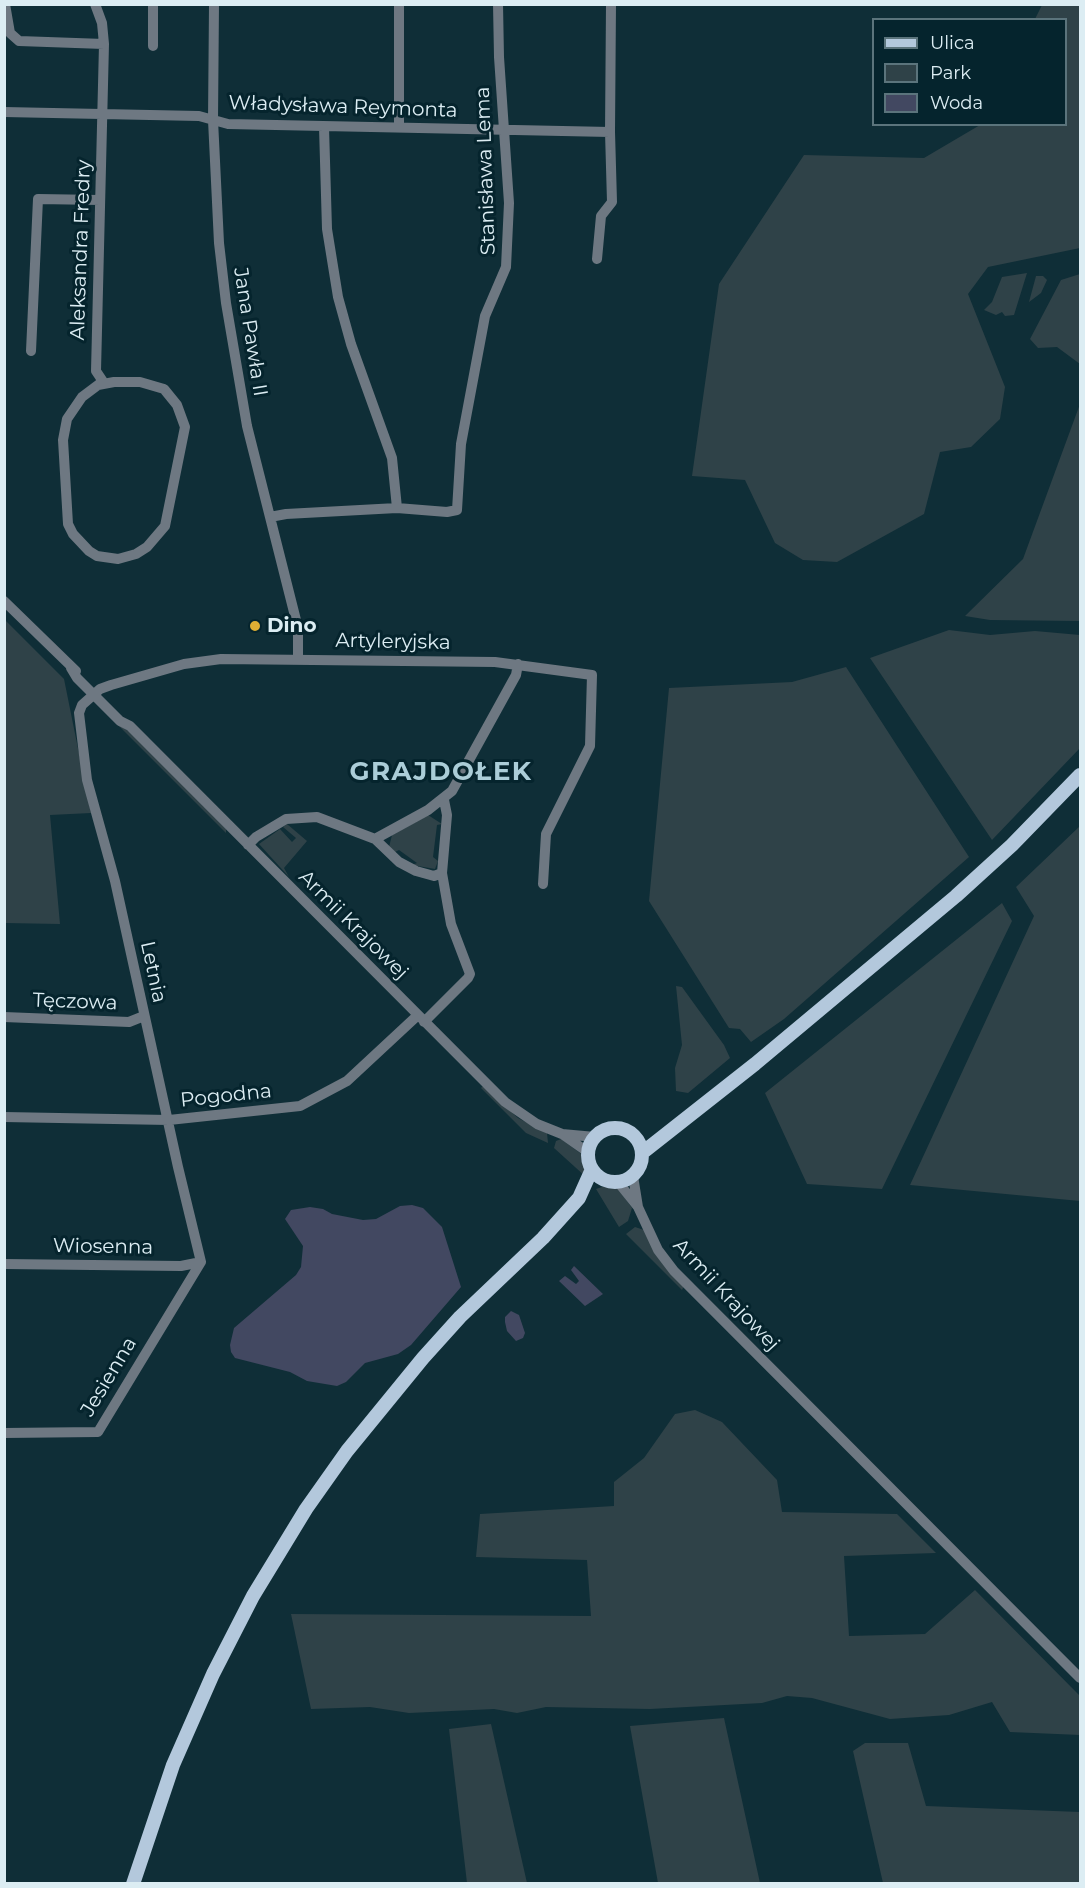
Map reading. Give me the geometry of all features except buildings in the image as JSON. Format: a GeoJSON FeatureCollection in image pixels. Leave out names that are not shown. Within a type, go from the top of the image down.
{"type":"FeatureCollection","features":[{"type":"Feature","properties":{"kind":"main road"},"geometry":{"type":"LineString","coordinates":[[642,1153],[755,1064],[956,896],[1019,838],[1080,775]]}},
{"type":"Feature","properties":{"kind":"main road"},"geometry":{"type":"LineString","coordinates":[[133,1884],[173,1765],[213,1674],[253,1596],[306,1509],[347,1451],[423,1358],[460,1317],[551,1230],[579,1198],[592,1169],[589,1153],[596,1137],[602,1132],[615,1128],[628,1131],[635,1137],[642,1153],[641,1165],[633,1176],[611,1181],[579,1198]]}},
{"type":"Feature","properties":{"kind":"main road"},"geometry":{"type":"LineString","coordinates":[[635,1137],[671,1129]]}},
{"type":"Feature","properties":{"kind":"main road"},"geometry":{"type":"LineString","coordinates":[[592,1169],[611,1181]]}},
{"type":"Feature","properties":{"kind":"street"},"geometry":{"type":"LineString","coordinates":[[5,4],[10,33],[19,41],[104,44]]}},
{"type":"Feature","properties":{"kind":"street","name":"Aleksandra Fredry"},"geometry":{"type":"LineString","coordinates":[[94,4],[102,23],[104,44],[96,371],[104,383]]}},
{"type":"Feature","properties":{"kind":"street"},"geometry":{"type":"LineString","coordinates":[[153,4],[153,46]]}},
{"type":"Feature","properties":{"kind":"street","name":"Jana Pawła II"},"geometry":{"type":"LineString","coordinates":[[214,4],[213,120],[219,243],[226,303],[242,399],[298,628],[298,658]]}},
{"type":"Feature","properties":{"kind":"street"},"geometry":{"type":"LineString","coordinates":[[399,4],[399,126]]}},
{"type":"Feature","properties":{"kind":"street","name":"Stanisława Lema"},"geometry":{"type":"LineString","coordinates":[[397,508],[447,512],[457,510],[461,444],[485,316],[506,267],[508,203],[498,4]]}},
{"type":"Feature","properties":{"kind":"street"},"geometry":{"type":"LineString","coordinates":[[597,259],[601,216],[612,202],[611,4]]}},
{"type":"Feature","properties":{"kind":"street","name":"Władysława Reymonta"},"geometry":{"type":"LineString","coordinates":[[4,112],[199,116],[228,124],[610,132]]}},
{"type":"Feature","properties":{"kind":"street"},"geometry":{"type":"LineString","coordinates":[[270,517],[286,514],[397,508],[392,458],[351,344],[338,297],[327,229],[324,127]]}},
{"type":"Feature","properties":{"kind":"street"},"geometry":{"type":"LineString","coordinates":[[31,351],[38,199],[100,200]]}},
{"type":"Feature","properties":{"kind":"street"},"geometry":{"type":"LineString","coordinates":[[140,382],[164,389],[177,405],[184,427],[165,526],[147,547],[135,554],[118,559],[97,556],[89,551],[73,534],[66,511],[63,440],[67,419],[82,397],[104,383],[140,382]]}},
{"type":"Feature","properties":{"kind":"street","name":"Armii Krajowej"},"geometry":{"type":"LineString","coordinates":[[4,601],[71,668],[77,678],[124,717],[130,726],[248,845],[514,1110],[537,1124],[562,1134],[589,1153]]}},
{"type":"Feature","properties":{"kind":"street","name":"Artyleryjska"},"geometry":{"type":"LineString","coordinates":[[96,692],[183,664],[221,659],[298,658],[518,664],[592,675],[590,746],[546,834],[543,884]]}},
{"type":"Feature","properties":{"kind":"street"},"geometry":{"type":"LineString","coordinates":[[375,839],[444,800],[463,774],[516,675],[518,664]]}},
{"type":"Feature","properties":{"kind":"street","name":"Letnia"},"geometry":{"type":"LineString","coordinates":[[96,692],[79,710],[87,780],[116,881],[144,1016],[201,1262]]}},
{"type":"Feature","properties":{"kind":"street"},"geometry":{"type":"LineString","coordinates":[[421,1019],[470,974],[451,924],[442,873],[447,815],[444,800]]}},
{"type":"Feature","properties":{"kind":"street"},"geometry":{"type":"LineString","coordinates":[[248,845],[278,823],[305,816],[327,819],[362,836],[375,839],[399,862],[416,871],[434,876],[442,873]]}},
{"type":"Feature","properties":{"kind":"street","name":"Tęczowa"},"geometry":{"type":"LineString","coordinates":[[4,1017],[129,1022],[144,1016]]}},
{"type":"Feature","properties":{"kind":"street","name":"Pogodna"},"geometry":{"type":"LineString","coordinates":[[4,1117],[169,1120],[300,1106],[347,1081],[421,1019]]}},
{"type":"Feature","properties":{"kind":"street","name":"Armii Krajowej"},"geometry":{"type":"LineString","coordinates":[[562,1134],[596,1137]]}},
{"type":"Feature","properties":{"kind":"street","name":"Armii Krajowej"},"geometry":{"type":"LineString","coordinates":[[633,1176],[638,1208]]}},
{"type":"Feature","properties":{"kind":"street","name":"Armii Krajowej"},"geometry":{"type":"LineString","coordinates":[[611,1181],[638,1208],[667,1263],[1080,1678]]}},
{"type":"Feature","properties":{"kind":"street","name":"Wiosenna"},"geometry":{"type":"LineString","coordinates":[[4,1264],[180,1266],[201,1262]]}},
{"type":"Feature","properties":{"kind":"street","name":"Jesienna"},"geometry":{"type":"LineString","coordinates":[[4,1433],[98,1432],[201,1262]]}},
{"type":"Feature","properties":{"kind":"green space"},"geometry":{"type":"Polygon","coordinates":[[[1042,5],[1080,5],[1080,248],[988,267],[968,294],[1005,387],[1000,419],[971,447],[940,452],[924,514],[837,562],[803,560],[775,543],[745,480],[692,476],[719,284],[804,155],[924,158],[978,126],[1067,126],[1067,18],[1036,18],[1042,5]]]}},
{"type":"Feature","properties":{"kind":"green space"},"geometry":{"type":"Polygon","coordinates":[[[1027,273],[1014,315],[1005,316],[1002,312],[996,315],[984,310],[992,302],[1002,277],[1027,273]]]}},
{"type":"Feature","properties":{"kind":"green space"},"geometry":{"type":"Polygon","coordinates":[[[1080,274],[1080,364],[1057,347],[1038,348],[1030,339],[1061,280],[1080,274]]]}},
{"type":"Feature","properties":{"kind":"green space"},"geometry":{"type":"Polygon","coordinates":[[[1036,276],[1043,276],[1047,280],[1041,293],[1029,302],[1036,276]]]}},
{"type":"Feature","properties":{"kind":"green space"},"geometry":{"type":"Polygon","coordinates":[[[1080,404],[1080,621],[990,620],[965,616],[1023,559],[1080,404]]]}},
{"type":"Feature","properties":{"kind":"green space"},"geometry":{"type":"Polygon","coordinates":[[[4,619],[64,679],[91,813],[50,815],[60,924],[5,923],[4,619]]]}},
{"type":"Feature","properties":{"kind":"green space"},"geometry":{"type":"Polygon","coordinates":[[[949,630],[990,635],[1035,631],[1080,635],[1080,748],[992,840],[870,658],[949,630]]]}},
{"type":"Feature","properties":{"kind":"green space"},"geometry":{"type":"Polygon","coordinates":[[[846,667],[969,857],[784,1019],[751,1042],[740,1029],[729,1028],[649,901],[669,688],[792,682],[846,667]]]}},
{"type":"Feature","properties":{"kind":"green space"},"geometry":{"type":"Polygon","coordinates":[[[117,724],[130,732],[226,829],[226,833],[117,724]]]}},
{"type":"Feature","properties":{"kind":"green space"},"geometry":{"type":"Polygon","coordinates":[[[428,815],[442,824],[437,825],[433,857],[438,861],[435,869],[412,865],[417,863],[399,850],[395,852],[389,847],[392,835],[428,815]]]}},
{"type":"Feature","properties":{"kind":"green space"},"geometry":{"type":"Polygon","coordinates":[[[287,824],[307,841],[284,868],[289,877],[259,844],[280,829],[292,842],[296,838],[283,827],[287,824]]]}},
{"type":"Feature","properties":{"kind":"green space"},"geometry":{"type":"Polygon","coordinates":[[[1080,826],[1080,1201],[910,1185],[1034,916],[1016,887],[1080,826]]]}},
{"type":"Feature","properties":{"kind":"green space"},"geometry":{"type":"Polygon","coordinates":[[[1002,903],[1012,921],[882,1189],[807,1184],[765,1093],[1002,903]]]}},
{"type":"Feature","properties":{"kind":"green space"},"geometry":{"type":"Polygon","coordinates":[[[676,986],[682,987],[724,1045],[730,1058],[688,1093],[676,1091],[675,1068],[682,1045],[676,986]]]}},
{"type":"Feature","properties":{"kind":"green space"},"geometry":{"type":"Polygon","coordinates":[[[483,1086],[518,1118],[547,1133],[548,1143],[526,1133],[481,1088],[483,1086]]]}},
{"type":"Feature","properties":{"kind":"green space"},"geometry":{"type":"Polygon","coordinates":[[[561,1139],[584,1156],[586,1177],[554,1148],[556,1141],[561,1139]]]}},
{"type":"Feature","properties":{"kind":"green space"},"geometry":{"type":"Polygon","coordinates":[[[608,1185],[617,1187],[632,1208],[628,1221],[619,1227],[596,1189],[608,1185]]]}},
{"type":"Feature","properties":{"kind":"green space"},"geometry":{"type":"Polygon","coordinates":[[[635,1227],[644,1230],[684,1286],[682,1290],[626,1234],[635,1227]]]}},
{"type":"Feature","properties":{"kind":"green space"},"geometry":{"type":"Polygon","coordinates":[[[695,1410],[722,1422],[777,1480],[782,1512],[897,1514],[936,1553],[844,1556],[849,1636],[925,1634],[975,1590],[1080,1696],[1080,1735],[1010,1732],[992,1702],[949,1715],[890,1719],[812,1698],[787,1696],[762,1703],[650,1709],[546,1707],[517,1713],[494,1709],[409,1713],[370,1707],[311,1709],[291,1614],[591,1616],[587,1560],[476,1557],[480,1514],[614,1506],[614,1482],[644,1458],[675,1414],[695,1410]]]}},
{"type":"Feature","properties":{"kind":"green space"},"geometry":{"type":"Polygon","coordinates":[[[724,1718],[760,1883],[658,1883],[630,1726],[724,1718]]]}},
{"type":"Feature","properties":{"kind":"green space"},"geometry":{"type":"Polygon","coordinates":[[[491,1724],[527,1883],[467,1883],[449,1729],[491,1724]]]}},
{"type":"Feature","properties":{"kind":"green space"},"geometry":{"type":"Polygon","coordinates":[[[865,1743],[908,1743],[926,1806],[1080,1812],[1080,1883],[883,1883],[853,1751],[865,1743]]]}},
{"type":"Feature","properties":{"kind":"water"},"geometry":{"type":"Polygon","coordinates":[[[412,1205],[423,1208],[442,1227],[461,1287],[411,1345],[398,1354],[365,1363],[346,1382],[337,1386],[307,1381],[290,1372],[235,1358],[230,1345],[234,1328],[296,1275],[301,1267],[303,1246],[285,1219],[291,1210],[310,1207],[363,1220],[376,1219],[400,1206],[412,1205]]]}},
{"type":"Feature","properties":{"kind":"water"},"geometry":{"type":"Polygon","coordinates":[[[574,1266],[603,1294],[585,1306],[559,1281],[565,1276],[576,1284],[579,1281],[571,1270],[574,1266]]]}},
{"type":"Feature","properties":{"kind":"water"},"geometry":{"type":"Polygon","coordinates":[[[511,1311],[519,1315],[525,1333],[523,1338],[516,1341],[507,1331],[505,1322],[505,1317],[511,1311]]]}},
{"type":"Feature","properties":{"kind":"place","name":"Dino"},"geometry":{"type":"Point","coordinates":[255,626]}},
{"type":"Feature","properties":{"kind":"district","name":"GRAJDOŁEK"},"geometry":{"type":"Point","coordinates":[441,772]}}]}
